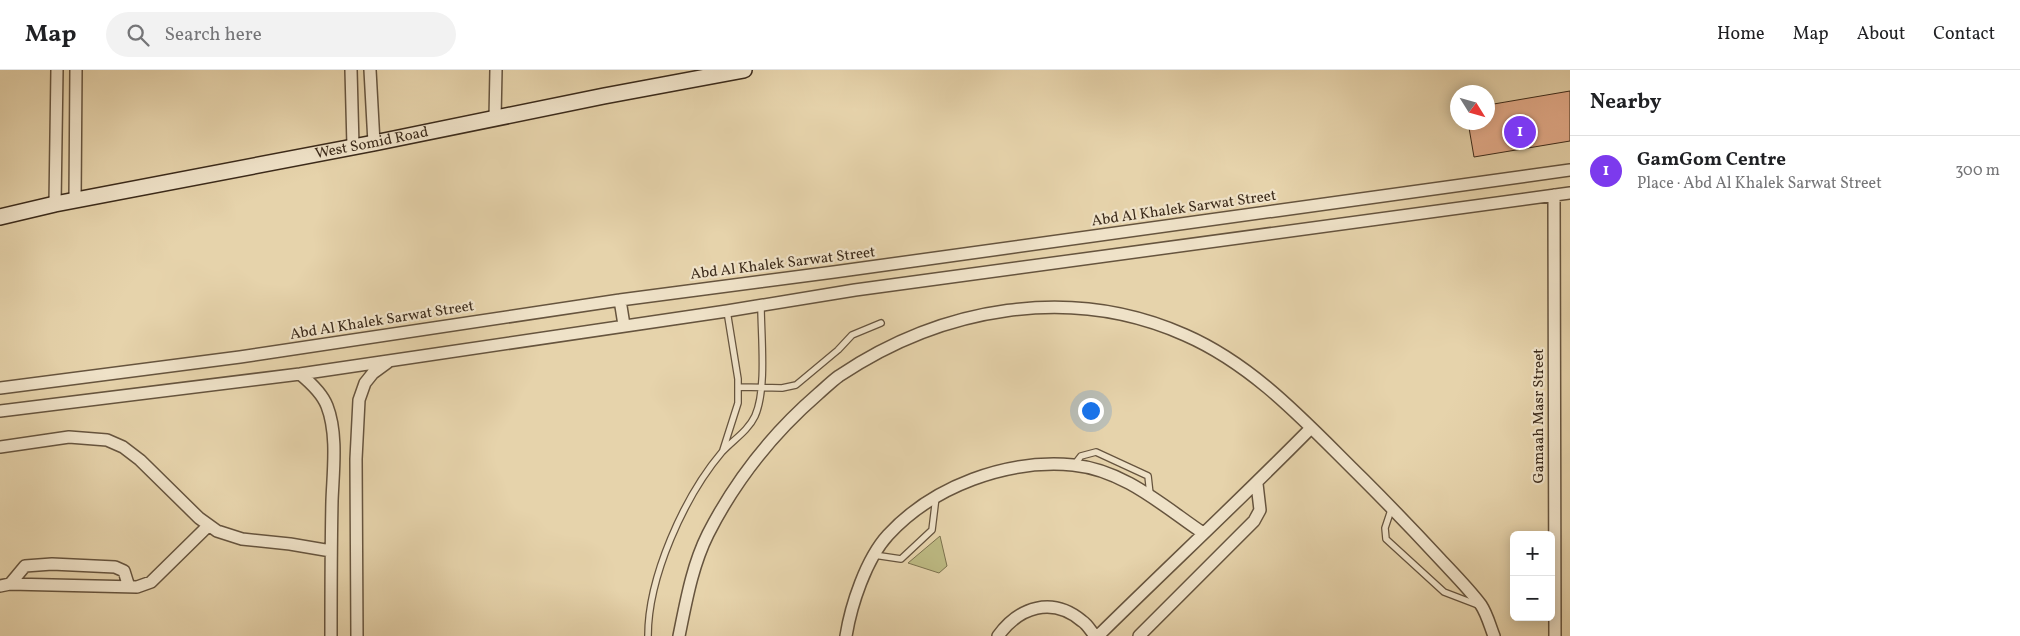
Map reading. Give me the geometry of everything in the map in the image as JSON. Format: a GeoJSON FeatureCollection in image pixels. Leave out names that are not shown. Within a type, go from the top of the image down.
{"type":"FeatureCollection","features":[{"type":"Feature","properties":{"kind":"street"},"geometry":{"type":"LineString","coordinates":[[55,204],[57,70]]}},
{"type":"Feature","properties":{"kind":"street"},"geometry":{"type":"LineString","coordinates":[[76,70],[76,200]]}},
{"type":"Feature","properties":{"kind":"street"},"geometry":{"type":"LineString","coordinates":[[351,70],[353,146]]}},
{"type":"Feature","properties":{"kind":"street"},"geometry":{"type":"LineString","coordinates":[[370,70],[374,143]]}},
{"type":"Feature","properties":{"kind":"street"},"geometry":{"type":"LineString","coordinates":[[495,118],[496,70]]}},
{"type":"Feature","properties":{"kind":"street","name":"West Somid Road"},"geometry":{"type":"LineString","coordinates":[[0,217],[55,204],[744,70]]}},
{"type":"Feature","properties":{"kind":"street","name":"Abd Al Khalek Sarwat Street"},"geometry":{"type":"LineString","coordinates":[[0,388],[250,356],[620,300],[1570,170]]}},
{"type":"Feature","properties":{"kind":"street"},"geometry":{"type":"LineString","coordinates":[[0,411],[300,374],[856,290],[1570,193]]}},
{"type":"Feature","properties":{"kind":"street","name":"Gamaah Masr Street"},"geometry":{"type":"LineString","coordinates":[[1554,195],[1555,636]]}},
{"type":"Feature","properties":{"kind":"street"},"geometry":{"type":"LineString","coordinates":[[620,300],[624,325]]}},
{"type":"Feature","properties":{"kind":"street"},"geometry":{"type":"LineString","coordinates":[[679,636],[689,588],[708,535],[747,470],[775,436],[803,407],[838,377],[893,344],[939,325],[973,315],[1027,308],[1067,306],[1116,312],[1186,335],[1254,376],[1311,428],[1392,507],[1482,607],[1494,636]]}},
{"type":"Feature","properties":{"kind":"street"},"geometry":{"type":"LineString","coordinates":[[357,636],[356,459],[359,400],[365,384],[374,373],[390,360]]}},
{"type":"Feature","properties":{"kind":"street"},"geometry":{"type":"LineString","coordinates":[[300,374],[320,394],[327,406],[335,460],[330,589],[331,636]]}},
{"type":"Feature","properties":{"kind":"street"},"geometry":{"type":"LineString","coordinates":[[998,636],[1008,622],[1026,611],[1046,607],[1066,610],[1084,621],[1096,636],[1256,484],[1311,428]]}},
{"type":"Feature","properties":{"kind":"street"},"geometry":{"type":"LineString","coordinates":[[0,447],[69,438],[107,440],[140,460],[208,526],[217,531],[242,539],[331,551]]}},
{"type":"Feature","properties":{"kind":"street"},"geometry":{"type":"LineString","coordinates":[[335,460],[356,459]]}},
{"type":"Feature","properties":{"kind":"street"},"geometry":{"type":"LineString","coordinates":[[846,636],[849,619],[874,555],[887,536],[918,507],[952,488],[990,473],[1032,466],[1074,465],[1128,482],[1150,494],[1203,533]]}},
{"type":"Feature","properties":{"kind":"street"},"geometry":{"type":"LineString","coordinates":[[1139,636],[1254,521],[1260,510],[1256,484]]}},
{"type":"Feature","properties":{"kind":"street"},"geometry":{"type":"LineString","coordinates":[[5,584],[129,587],[151,582],[208,526]]}},
{"type":"Feature","properties":{"kind":"street"},"geometry":{"type":"LineString","coordinates":[[5,584],[25,566],[52,564],[115,567],[124,571],[129,587]]}},
{"type":"Feature","properties":{"kind":"lane"},"geometry":{"type":"LineString","coordinates":[[648,636],[652,594],[666,550],[693,495],[722,452],[743,433],[755,416],[760,388],[760,306]]}},
{"type":"Feature","properties":{"kind":"lane"},"geometry":{"type":"LineString","coordinates":[[722,452],[738,404],[738,387],[727,311]]}},
{"type":"Feature","properties":{"kind":"lane"},"geometry":{"type":"LineString","coordinates":[[738,387],[782,388],[796,384],[818,367],[852,335],[881,323]]}},
{"type":"Feature","properties":{"kind":"lane"},"geometry":{"type":"LineString","coordinates":[[1074,465],[1082,456],[1096,452],[1148,476],[1150,494]]}},
{"type":"Feature","properties":{"kind":"lane"},"geometry":{"type":"LineString","coordinates":[[874,555],[901,559],[932,530],[936,497]]}},
{"type":"Feature","properties":{"kind":"lane"},"geometry":{"type":"LineString","coordinates":[[1392,507],[1385,528],[1386,539],[1444,592],[1482,607]]}},
{"type":"Feature","properties":{"kind":"shaded area"},"geometry":{"type":"Polygon","coordinates":[[[940,536],[947,566],[939,573],[908,563],[940,536]]]}},
{"type":"Feature","properties":{"kind":"building"},"geometry":{"type":"Polygon","coordinates":[[[1570,91],[1570,141],[1474,157],[1469,130],[1495,130],[1495,104],[1570,91]]]}},
{"type":"Feature","properties":{"kind":"place","name":"GamGom Centre"},"geometry":{"type":"Point","coordinates":[1520,132]}}]}
